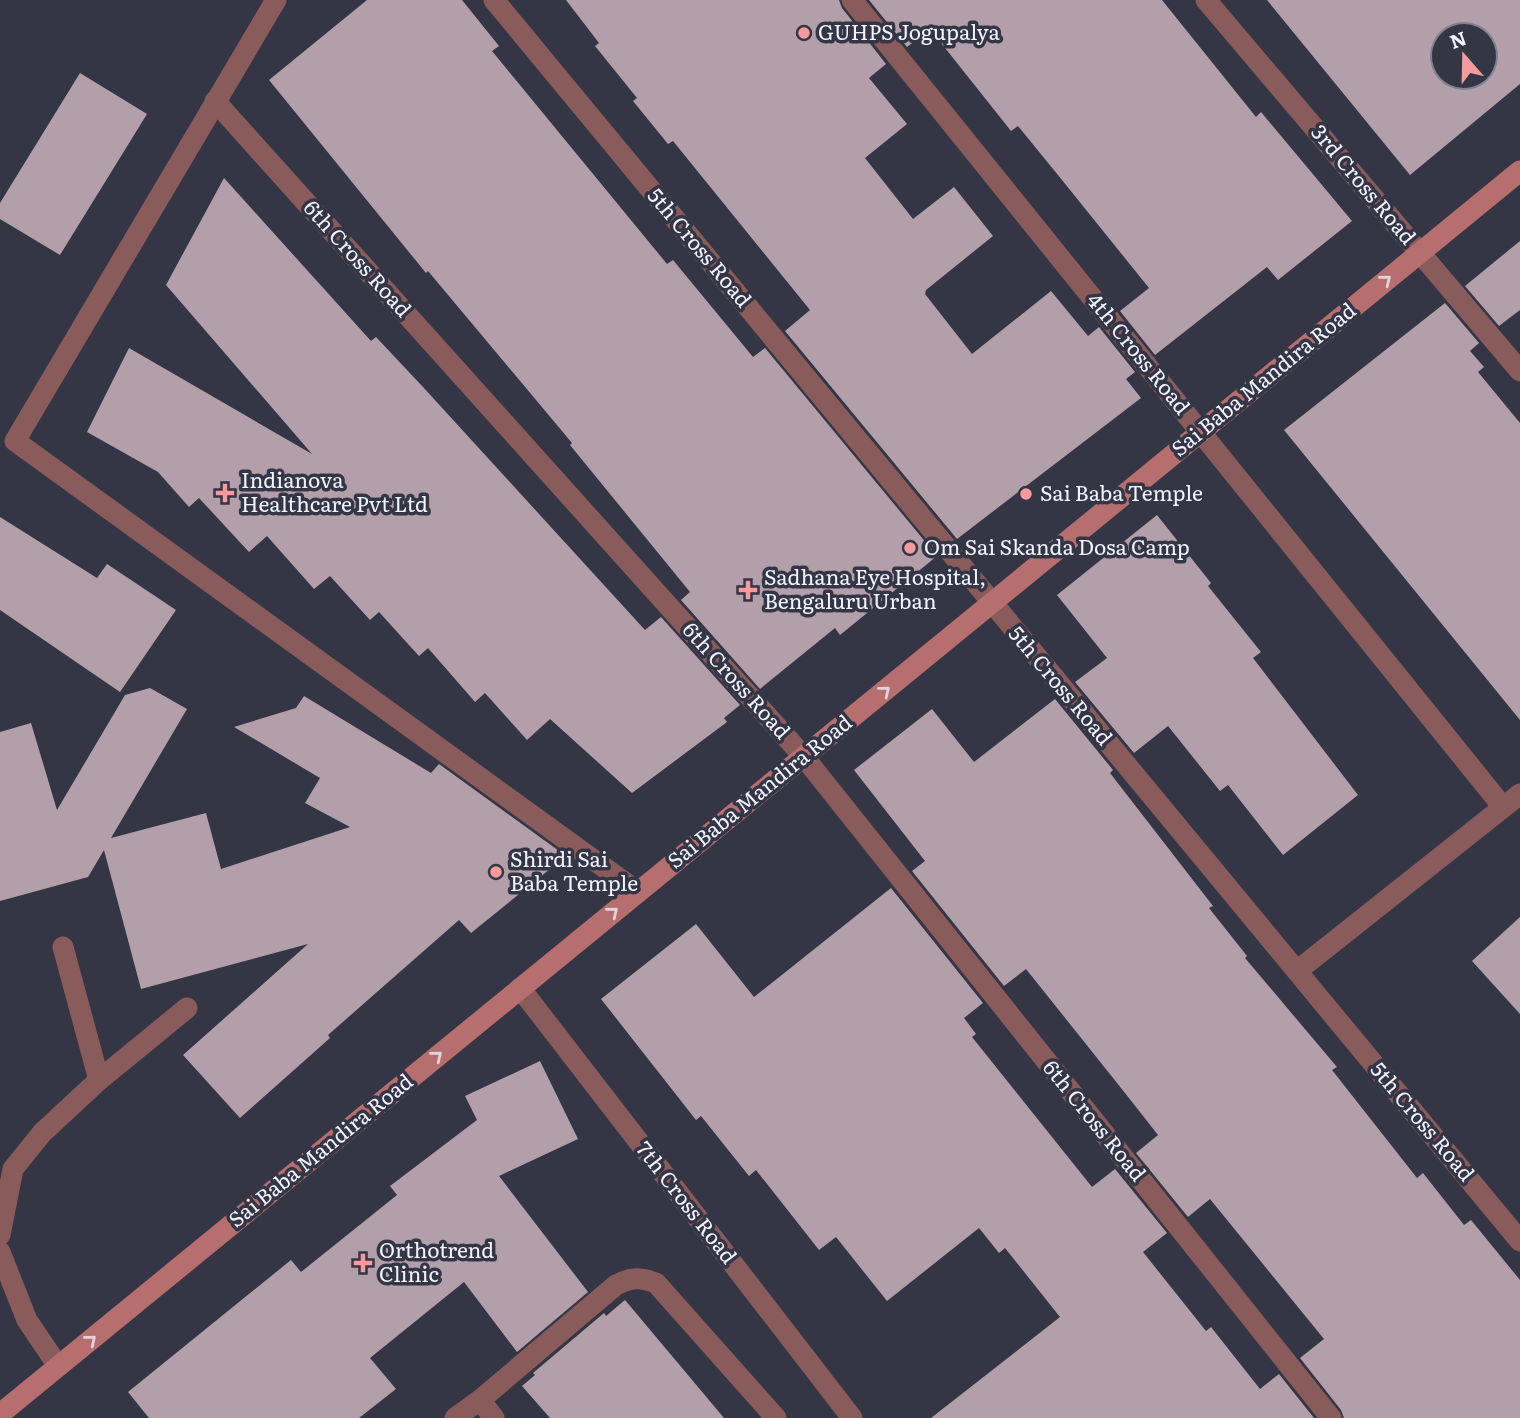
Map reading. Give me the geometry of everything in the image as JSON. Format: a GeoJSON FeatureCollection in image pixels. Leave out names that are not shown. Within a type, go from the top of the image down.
{"type":"FeatureCollection","features":[{"type":"Feature","properties":{"kind":"street"},"geometry":{"type":"LineString","coordinates":[[276,0],[15,440],[638,892]]}},
{"type":"Feature","properties":{"kind":"street","name":"5th Cross Road"},"geometry":{"type":"LineString","coordinates":[[494,0],[1518,1236]]}},
{"type":"Feature","properties":{"kind":"street","name":"4th Cross Road"},"geometry":{"type":"LineString","coordinates":[[852,0],[1201,432],[1512,800]]}},
{"type":"Feature","properties":{"kind":"street","name":"3rd Cross Road"},"geometry":{"type":"LineString","coordinates":[[1206,0],[1520,370]]}},
{"type":"Feature","properties":{"kind":"street","name":"6th Cross Road"},"geometry":{"type":"LineString","coordinates":[[215,101],[804,757],[1331,1418]]}},
{"type":"Feature","properties":{"kind":"street","name":"Sai Baba Mandira Road"},"geometry":{"type":"LineString","coordinates":[[0,1414],[1520,171]]}},
{"type":"Feature","properties":{"kind":"street"},"geometry":{"type":"LineString","coordinates":[[1297,971],[1512,800]]}},
{"type":"Feature","properties":{"kind":"street"},"geometry":{"type":"LineString","coordinates":[[63,947],[99,1080]]}},
{"type":"Feature","properties":{"kind":"street","name":"7th Cross Road"},"geometry":{"type":"LineString","coordinates":[[520,988],[852,1418]]}},
{"type":"Feature","properties":{"kind":"street"},"geometry":{"type":"LineString","coordinates":[[0,1235],[13,1169],[42,1133],[99,1080],[187,1008]]}},
{"type":"Feature","properties":{"kind":"street"},"geometry":{"type":"LineString","coordinates":[[0,1252],[27,1320],[58,1366]]}},
{"type":"Feature","properties":{"kind":"street"},"geometry":{"type":"LineString","coordinates":[[455,1418],[628,1278],[642,1278],[656,1283],[776,1418]]}},
{"type":"Feature","properties":{"kind":"street"},"geometry":{"type":"LineString","coordinates":[[480,1400],[494,1418]]}},
{"type":"Feature","properties":{"kind":"building"},"geometry":{"type":"Polygon","coordinates":[[[367,0],[462,0],[499,46],[492,51],[667,264],[673,260],[753,357],[765,348],[937,556],[840,635],[835,628],[760,689],[681,600],[690,592],[570,445],[572,443],[428,271],[426,273],[269,80],[367,0]]]}},
{"type":"Feature","properties":{"kind":"building"},"geometry":{"type":"Polygon","coordinates":[[[566,0],[839,0],[842,8],[886,64],[869,78],[907,124],[865,158],[913,219],[954,187],[993,236],[926,290],[925,294],[972,354],[1051,291],[1088,336],[1099,327],[1135,372],[1126,379],[1141,398],[957,539],[785,331],[810,310],[673,141],[668,144],[633,101],[637,98],[595,46],[599,43],[566,0]]]}},
{"type":"Feature","properties":{"kind":"building"},"geometry":{"type":"Polygon","coordinates":[[[869,0],[1162,0],[1256,117],[1261,112],[1352,221],[1278,280],[1267,267],[1155,355],[1120,311],[1149,288],[1062,180],[1018,126],[1011,131],[930,29],[907,47],[869,0]]]}},
{"type":"Feature","properties":{"kind":"building"},"geometry":{"type":"Polygon","coordinates":[[[1267,0],[1520,0],[1520,84],[1410,175],[1267,0]]]}},
{"type":"Feature","properties":{"kind":"building"},"geometry":{"type":"Polygon","coordinates":[[[80,73],[147,114],[60,255],[0,219],[0,203],[80,73]]]}},
{"type":"Feature","properties":{"kind":"building"},"geometry":{"type":"Polygon","coordinates":[[[224,178],[371,341],[376,337],[645,630],[661,617],[740,705],[724,718],[727,722],[632,793],[550,719],[527,740],[485,693],[475,702],[428,648],[419,656],[379,612],[370,620],[330,576],[314,589],[267,536],[249,552],[199,498],[189,507],[158,472],[87,432],[129,348],[312,454],[166,285],[224,178]]]}},
{"type":"Feature","properties":{"kind":"building"},"geometry":{"type":"Polygon","coordinates":[[[1520,241],[1520,310],[1499,326],[1465,286],[1520,241]]]}},
{"type":"Feature","properties":{"kind":"building"},"geometry":{"type":"Polygon","coordinates":[[[1445,303],[1479,343],[1470,351],[1484,367],[1478,372],[1520,423],[1520,720],[1284,430],[1445,303]]]}},
{"type":"Feature","properties":{"kind":"building"},"geometry":{"type":"Polygon","coordinates":[[[1157,515],[1211,583],[1208,586],[1261,652],[1253,658],[1358,795],[1283,855],[1228,785],[1220,791],[1168,726],[1134,753],[1075,682],[1107,658],[1057,595],[1157,515]]]}},
{"type":"Feature","properties":{"kind":"building"},"geometry":{"type":"Polygon","coordinates":[[[0,517],[97,578],[107,564],[176,610],[120,692],[0,610],[0,517]]]}},
{"type":"Feature","properties":{"kind":"building"},"geometry":{"type":"Polygon","coordinates":[[[150,688],[187,709],[111,838],[206,813],[221,869],[350,827],[305,803],[320,778],[234,727],[296,708],[304,696],[431,773],[439,764],[566,856],[471,933],[459,920],[328,1035],[330,1038],[240,1118],[183,1055],[308,944],[141,989],[104,850],[88,877],[0,901],[0,732],[31,723],[57,810],[125,695],[150,688]]]}},
{"type":"Feature","properties":{"kind":"building"},"geometry":{"type":"Polygon","coordinates":[[[1055,699],[1113,770],[1110,773],[1213,906],[1209,908],[1247,956],[1245,958],[1337,1067],[1332,1070],[1417,1178],[1423,1173],[1464,1225],[1471,1220],[1520,1280],[1520,1418],[1344,1418],[1341,1410],[1300,1358],[1324,1339],[1210,1199],[1188,1217],[1136,1153],[1158,1135],[1125,1093],[1026,969],[1004,986],[912,871],[925,861],[854,770],[932,709],[974,762],[1055,699]]]}},
{"type":"Feature","properties":{"kind":"building"},"geometry":{"type":"Polygon","coordinates":[[[891,888],[983,1003],[964,1018],[976,1034],[972,1037],[1092,1187],[1115,1169],[1167,1233],[1143,1252],[1206,1331],[1211,1327],[1260,1389],[1279,1374],[1314,1418],[931,1418],[1060,1317],[1005,1248],[999,1253],[979,1228],[887,1301],[836,1237],[819,1250],[756,1170],[749,1176],[701,1116],[696,1120],[601,999],[696,924],[754,997],[891,888]]]}},
{"type":"Feature","properties":{"kind":"building"},"geometry":{"type":"Polygon","coordinates":[[[1520,917],[1520,1014],[1472,961],[1520,917]]]}},
{"type":"Feature","properties":{"kind":"building"},"geometry":{"type":"Polygon","coordinates":[[[540,1061],[578,1139],[499,1176],[588,1292],[517,1352],[464,1282],[370,1358],[396,1389],[359,1418],[149,1418],[128,1392],[291,1260],[301,1272],[397,1195],[390,1186],[477,1120],[465,1096],[540,1061]]]}},
{"type":"Feature","properties":{"kind":"building"},"geometry":{"type":"Polygon","coordinates":[[[625,1300],[724,1418],[550,1418],[522,1386],[535,1375],[533,1373],[604,1313],[606,1316],[625,1300]]]}},
{"type":"Feature","properties":{"kind":"place","name":"GUHPS Jogupalya"},"geometry":{"type":"Point","coordinates":[804,33]}},
{"type":"Feature","properties":{"kind":"place","name":"Indianova Healthcare Pvt Ltd"},"geometry":{"type":"Point","coordinates":[225,493]}},
{"type":"Feature","properties":{"kind":"place","name":"Sai Baba Temple"},"geometry":{"type":"Point","coordinates":[1026,494]}},
{"type":"Feature","properties":{"kind":"place","name":"Om Sai Skanda Dosa Camp"},"geometry":{"type":"Point","coordinates":[910,548]}},
{"type":"Feature","properties":{"kind":"place","name":"Sadhana Eye Hospital, Bengaluru Urban"},"geometry":{"type":"Point","coordinates":[748,590]}},
{"type":"Feature","properties":{"kind":"place","name":"Shirdi Sai Baba Temple"},"geometry":{"type":"Point","coordinates":[496,872]}},
{"type":"Feature","properties":{"kind":"place","name":"Orthotrend Clinic"},"geometry":{"type":"Point","coordinates":[363,1263]}}]}
